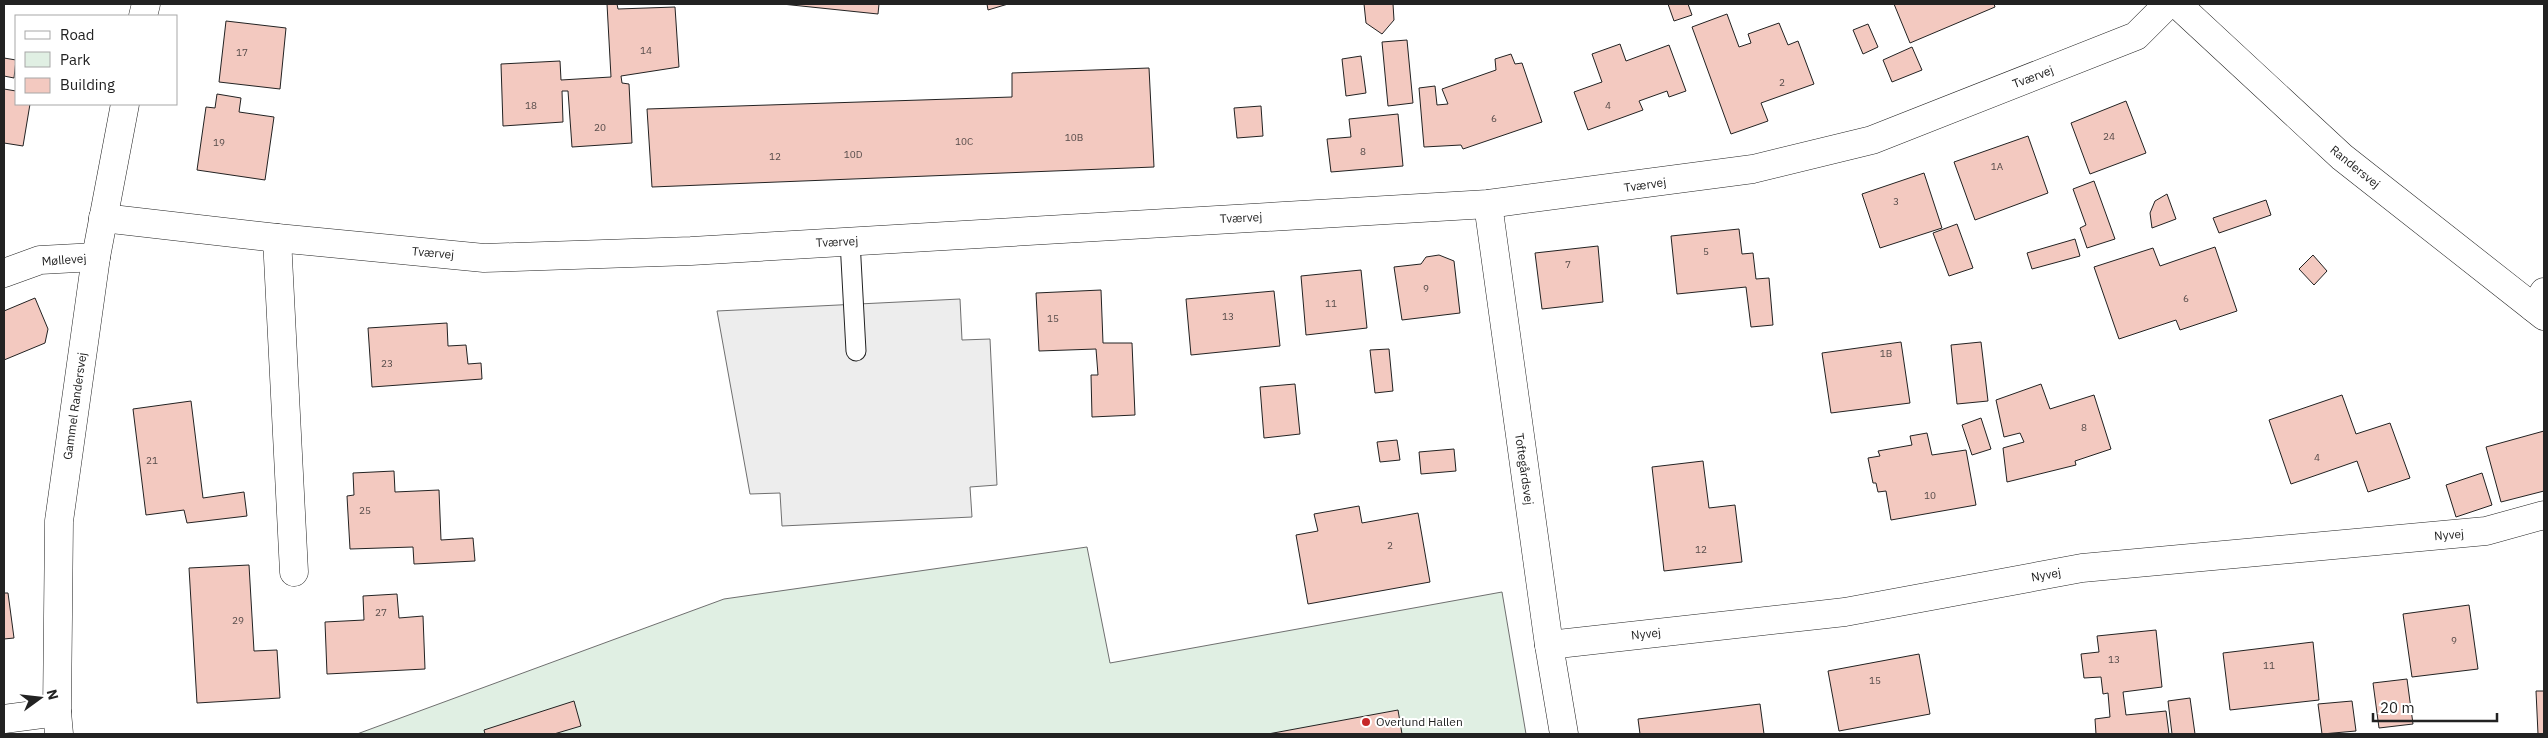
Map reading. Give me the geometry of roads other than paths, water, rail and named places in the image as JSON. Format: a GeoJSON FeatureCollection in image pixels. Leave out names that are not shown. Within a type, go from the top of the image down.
{"type":"FeatureCollection","features":[{"type":"Feature","properties":{"kind":"street","name":"Tværvej"},"geometry":{"type":"LineString","coordinates":[[103,218],[277,238],[484,258],[691,251],[1488,204],[1753,169],[1872,140],[2136,36],[2168,4]]}},
{"type":"Feature","properties":{"kind":"street","name":"Randersvej"},"geometry":{"type":"LineString","coordinates":[[2177,4],[2342,157],[2541,305]]}},
{"type":"Feature","properties":{"kind":"street","name":"Gammel Randersvej"},"geometry":{"type":"LineString","coordinates":[[4,719],[58,723],[59,521],[96,257],[125,105]]}},
{"type":"Feature","properties":{"kind":"street","name":"Toftegårdsvej"},"geometry":{"type":"LineString","coordinates":[[1488,204],[1549,645],[1564,734]]}},
{"type":"Feature","properties":{"kind":"street"},"geometry":{"type":"LineString","coordinates":[[277,238],[294,572]]}},
{"type":"Feature","properties":{"kind":"street","name":"Møllevej"},"geometry":{"type":"LineString","coordinates":[[4,273],[40,260],[96,257]]}},
{"type":"Feature","properties":{"kind":"street","name":"Nyvej"},"geometry":{"type":"LineString","coordinates":[[1549,645],[1845,612],[2082,568],[2486,531],[2544,515]]}},
{"type":"Feature","properties":{"kind":"lane"},"geometry":{"type":"LineString","coordinates":[[850,241],[856,351]]}},
{"type":"Feature","properties":{"kind":"place","name":"Overlund Hallen"},"geometry":{"type":"Point","coordinates":[1366,722]}}]}
